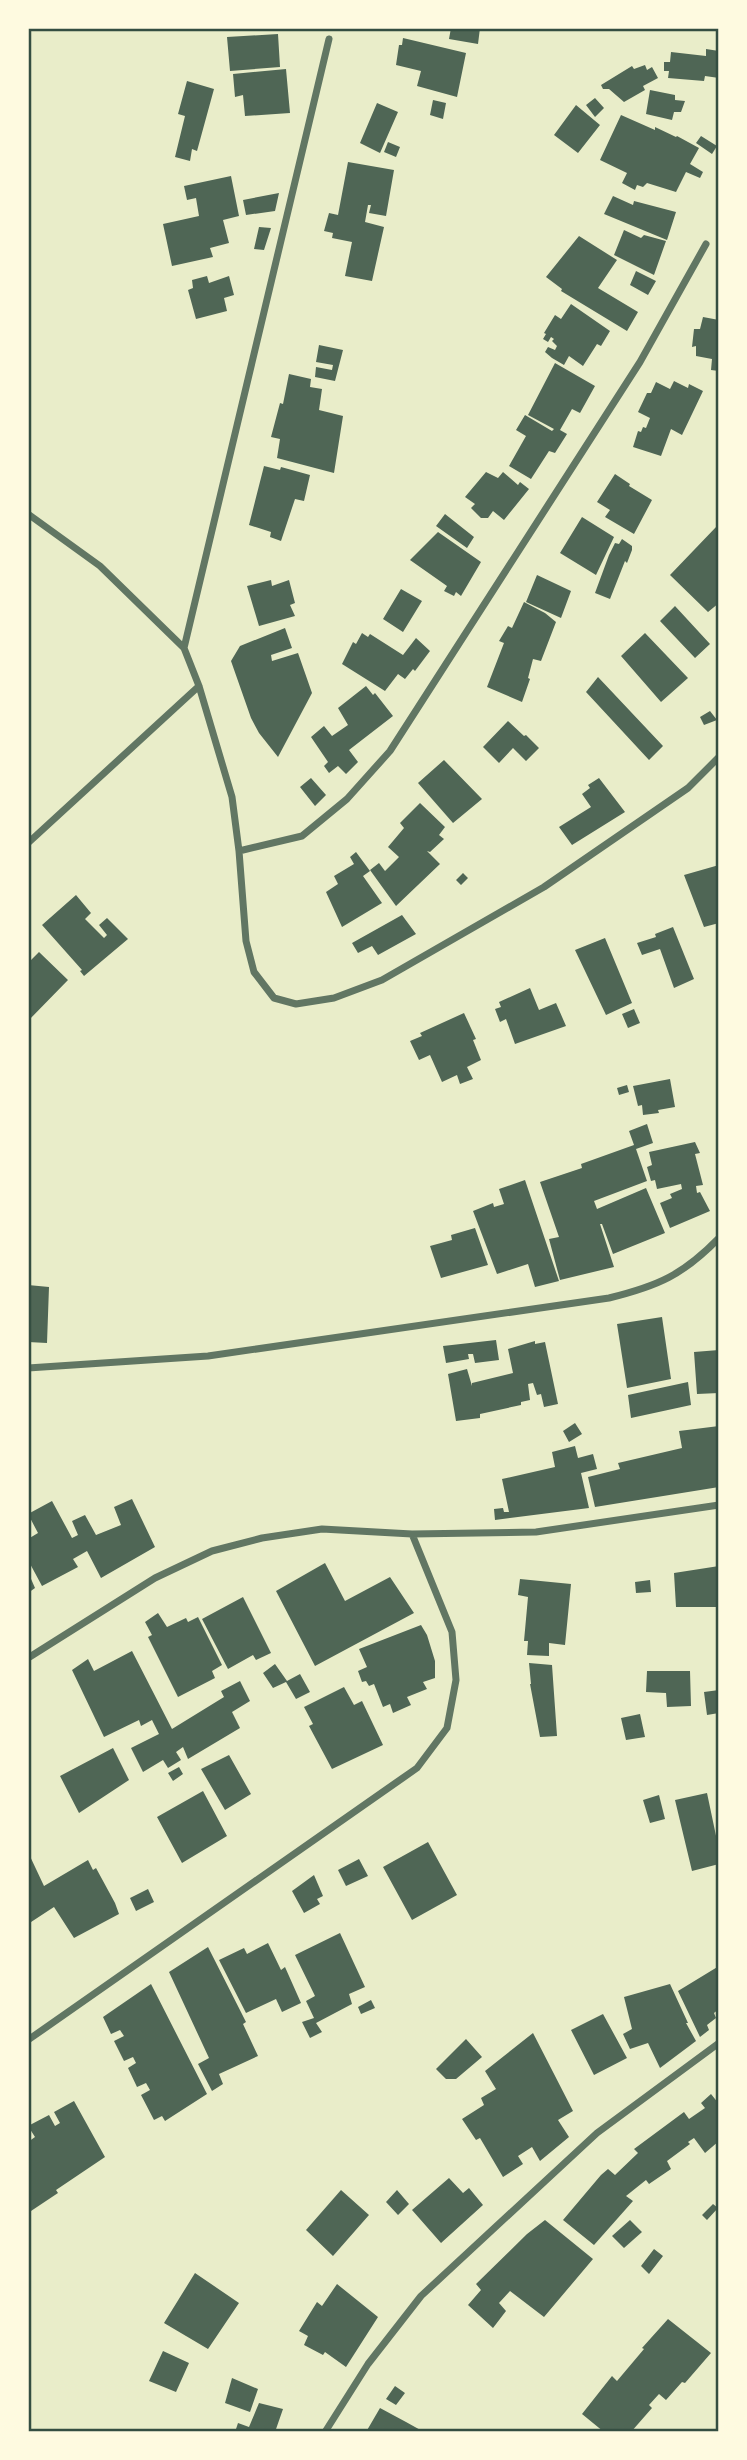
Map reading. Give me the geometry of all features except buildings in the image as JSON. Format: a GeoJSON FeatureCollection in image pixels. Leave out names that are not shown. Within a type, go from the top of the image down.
{"type":"FeatureCollection","features":[{"type":"Feature","properties":{"kind":"street"},"geometry":{"type":"LineString","coordinates":[[184,648],[330,39]]}},
{"type":"Feature","properties":{"kind":"street"},"geometry":{"type":"LineString","coordinates":[[239,851],[302,836],[347,799],[390,751],[640,362],[706,244]]}},
{"type":"Feature","properties":{"kind":"street"},"geometry":{"type":"LineString","coordinates":[[28,514],[100,566],[184,648],[199,686],[232,797],[246,941],[254,972],[274,998],[296,1004],[334,998],[382,980],[544,887],[688,788],[719,757]]}},
{"type":"Feature","properties":{"kind":"street"},"geometry":{"type":"LineString","coordinates":[[28,843],[199,686]]}},
{"type":"Feature","properties":{"kind":"street"},"geometry":{"type":"LineString","coordinates":[[28,1368],[208,1356],[609,1298],[645,1289],[678,1274],[717,1240]]}},
{"type":"Feature","properties":{"kind":"street"},"geometry":{"type":"LineString","coordinates":[[28,1658],[155,1578],[212,1551],[262,1538],[321,1529],[412,1534],[536,1532],[719,1505]]}},
{"type":"Feature","properties":{"kind":"street"},"geometry":{"type":"LineString","coordinates":[[28,2040],[417,1768],[447,1728],[456,1679],[452,1632],[412,1534]]}},
{"type":"Feature","properties":{"kind":"street"},"geometry":{"type":"LineString","coordinates":[[325,2432],[368,2364],[421,2296],[597,2133],[719,2043]]}}]}
